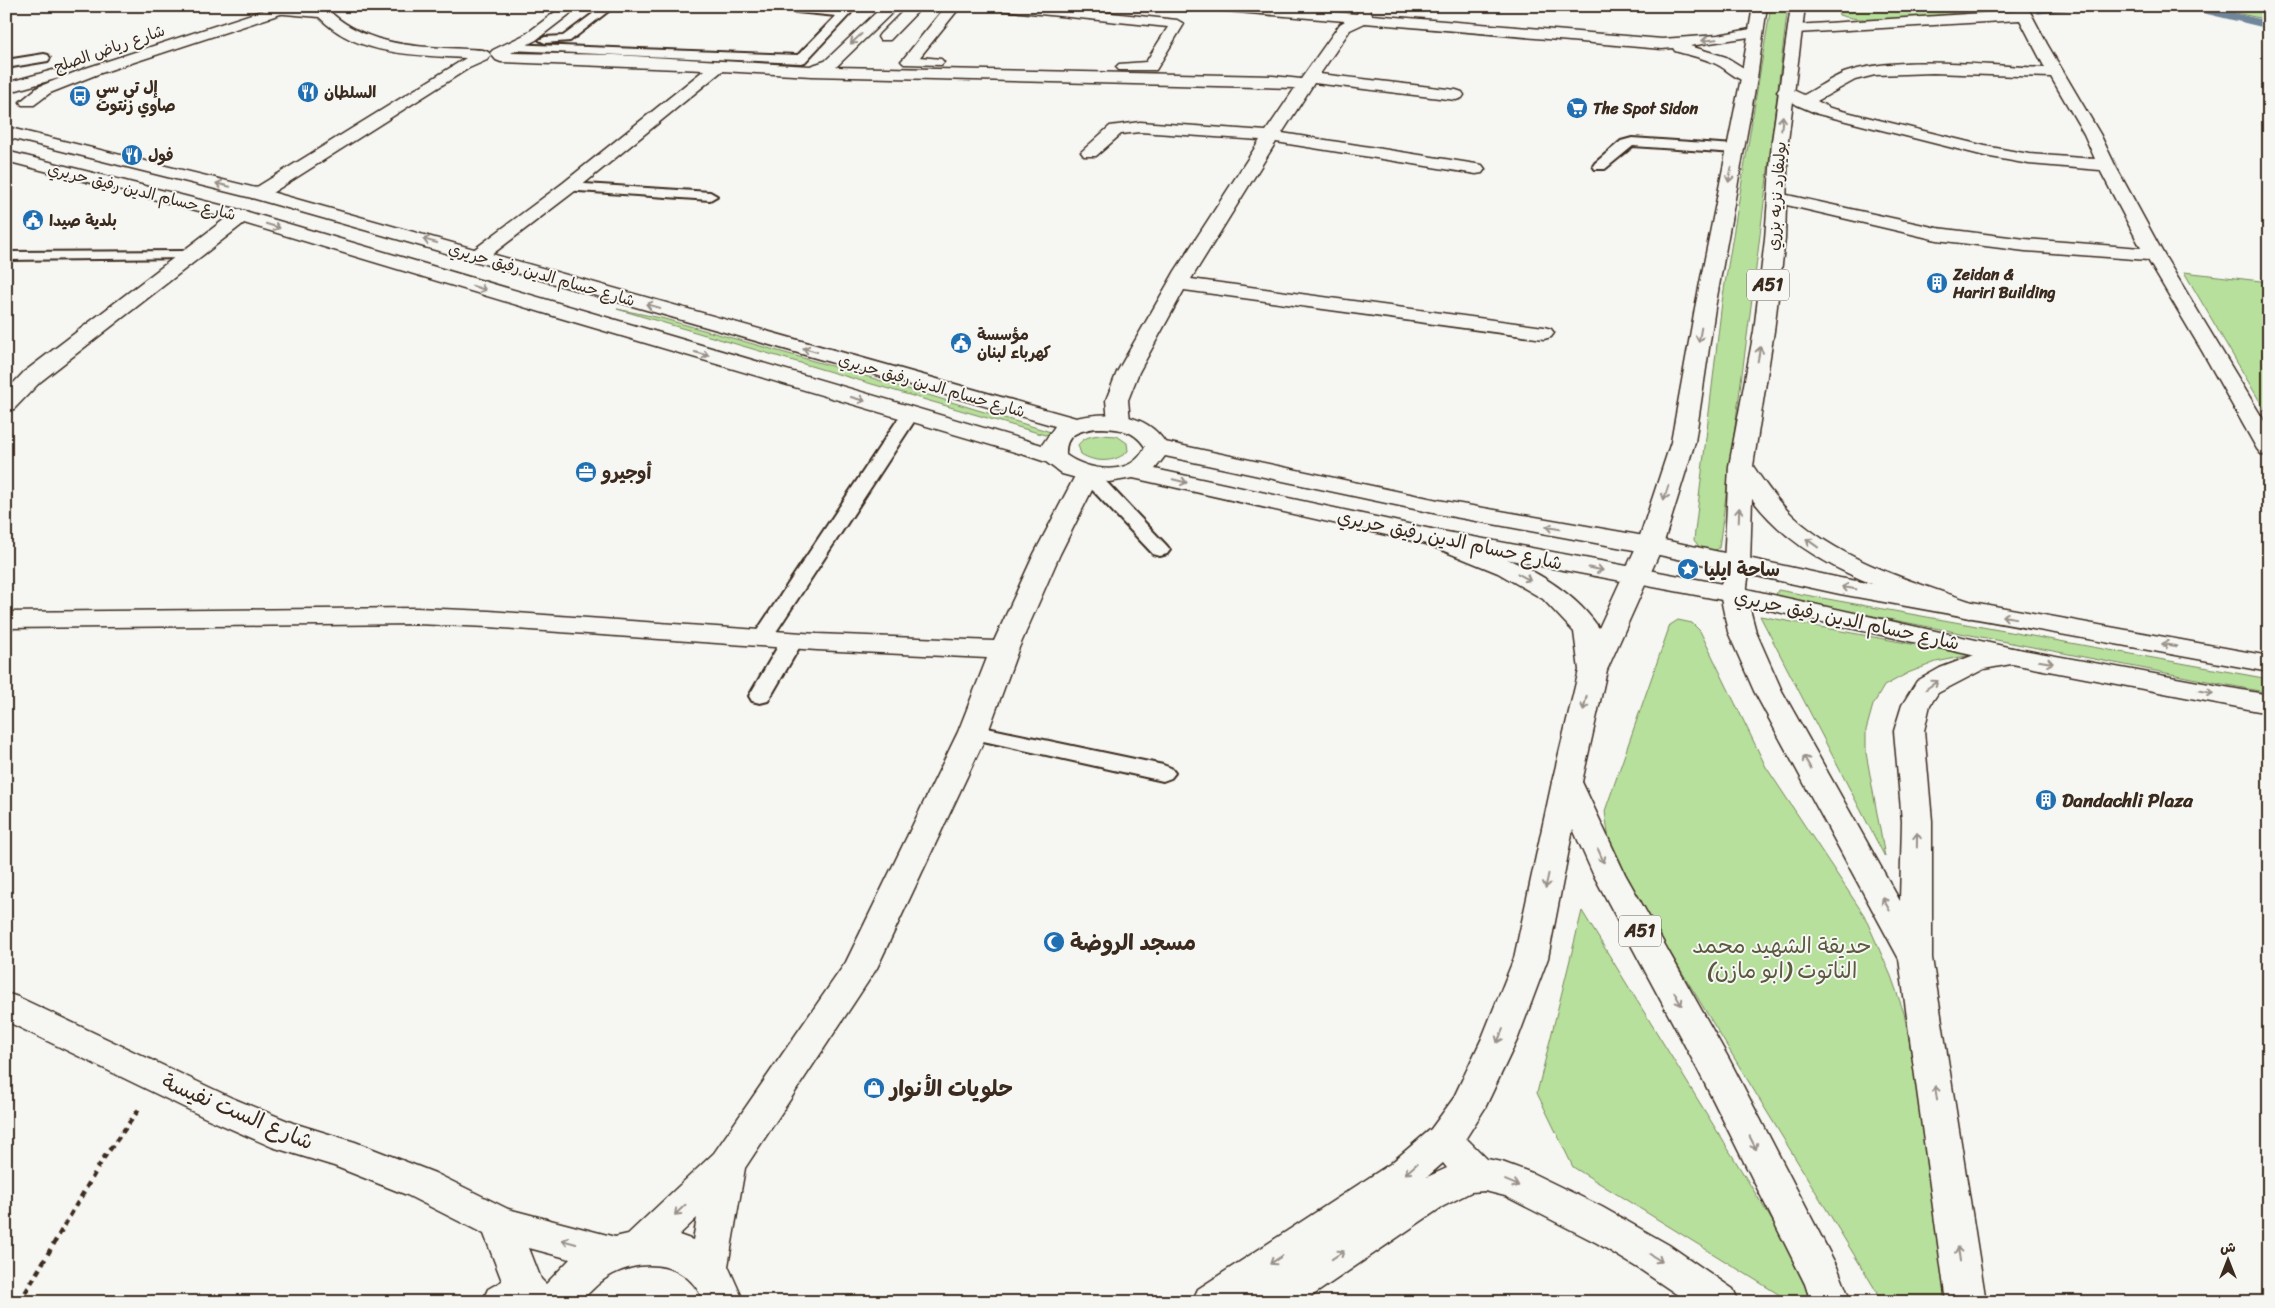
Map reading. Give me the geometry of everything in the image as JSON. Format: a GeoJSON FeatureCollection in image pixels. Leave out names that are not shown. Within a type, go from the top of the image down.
{"type":"FeatureCollection","features":[{"type":"Feature","properties":{"kind":"main road"},"geometry":{"type":"LineString","coordinates":[[499,52],[562,6]]}},
{"type":"Feature","properties":{"kind":"main road"},"geometry":{"type":"LineString","coordinates":[[258,194],[464,65],[531,38],[573,6]]}},
{"type":"Feature","properties":{"kind":"main road"},"geometry":{"type":"LineString","coordinates":[[812,71],[830,64],[892,6]]}},
{"type":"Feature","properties":{"kind":"main road"},"geometry":{"type":"LineString","coordinates":[[876,45],[916,6]]}},
{"type":"Feature","properties":{"kind":"main road"},"geometry":{"type":"LineString","coordinates":[[954,6],[909,61],[1151,68],[1177,24],[1000,6]]}},
{"type":"Feature","properties":{"kind":"main road"},"geometry":{"type":"LineString","coordinates":[[1214,6],[1364,12],[1662,44],[1721,60],[1749,78]]}},
{"type":"Feature","properties":{"kind":"main road"},"geometry":{"type":"LineString","coordinates":[[1212,1302],[1403,1175],[1444,1140],[1467,1108],[1500,1038],[1531,958],[1567,782],[1593,670],[1650,545],[1683,442],[1705,308],[1749,78],[1760,6]]}},
{"type":"Feature","properties":{"kind":"main road","name":"بوليفارد نزيه بزري"},"geometry":{"type":"LineString","coordinates":[[1735,579],[1741,466],[1764,331],[1778,198],[1780,141],[1785,92],[1796,30],[1798,6]]}},
{"type":"Feature","properties":{"kind":"main road"},"geometry":{"type":"LineString","coordinates":[[277,8],[318,10],[345,33],[387,46],[812,71],[1273,81],[1309,80],[1456,95]]}},
{"type":"Feature","properties":{"kind":"main road","name":"شارع رياض الصلح"},"geometry":{"type":"LineString","coordinates":[[6,88],[37,81],[277,8]]}},
{"type":"Feature","properties":{"kind":"main road","name":"شارع رياض الصلح"},"geometry":{"type":"LineString","coordinates":[[17,119],[44,90],[92,71],[277,8]]}},
{"type":"Feature","properties":{"kind":"main road"},"geometry":{"type":"LineString","coordinates":[[1156,22],[1170,9]]}},
{"type":"Feature","properties":{"kind":"main road"},"geometry":{"type":"LineString","coordinates":[[1796,30],[2022,11],[2092,134],[2106,165],[2154,255],[2214,351],[2269,449]]}},
{"type":"Feature","properties":{"kind":"main road"},"geometry":{"type":"LineString","coordinates":[[1119,422],[1117,400],[1128,372],[1178,283],[1221,213],[1345,27],[1364,12]]}},
{"type":"Feature","properties":{"kind":"main road"},"geometry":{"type":"LineString","coordinates":[[1662,44],[1718,39],[1756,32]]}},
{"type":"Feature","properties":{"kind":"main road"},"geometry":{"type":"LineString","coordinates":[[851,72],[863,58]]}},
{"type":"Feature","properties":{"kind":"main road"},"geometry":{"type":"LineString","coordinates":[[479,255],[568,187],[719,65]]}},
{"type":"Feature","properties":{"kind":"main road"},"geometry":{"type":"LineString","coordinates":[[1804,102],[1849,77],[1874,70],[1933,68],[2056,73]]}},
{"type":"Feature","properties":{"kind":"main road"},"geometry":{"type":"LineString","coordinates":[[1785,92],[1824,111],[1992,152],[2043,161],[2106,165]]}},
{"type":"Feature","properties":{"kind":"main road","name":"شارع حسام الدين رفيق حريري"},"geometry":{"type":"LineString","coordinates":[[6,94],[20,97],[17,119],[258,194],[1076,425]]}},
{"type":"Feature","properties":{"kind":"main road"},"geometry":{"type":"LineString","coordinates":[[1090,152],[1116,130],[1127,128],[1272,136],[1476,169]]}},
{"type":"Feature","properties":{"kind":"main road","name":"شارع حسام الدين رفيق حريري"},"geometry":{"type":"LineString","coordinates":[[6,156],[241,216],[564,314],[1054,457],[1073,470],[1088,474]]}},
{"type":"Feature","properties":{"kind":"main road"},"geometry":{"type":"LineString","coordinates":[[1778,198],[1937,234],[2035,246],[2154,255]]}},
{"type":"Feature","properties":{"kind":"main road"},"geometry":{"type":"LineString","coordinates":[[6,404],[32,378],[241,216]]}},
{"type":"Feature","properties":{"kind":"main road"},"geometry":{"type":"LineString","coordinates":[[1178,283],[1544,333]]}},
{"type":"Feature","properties":{"kind":"main road"},"geometry":{"type":"LineString","coordinates":[[564,314],[594,289]]}},
{"type":"Feature","properties":{"kind":"main road"},"geometry":{"type":"LineString","coordinates":[[627,1252],[727,1164],[860,968],[973,732],[1004,650],[1047,554],[1088,474],[1118,474],[1132,470],[1151,460],[1157,447],[1150,434],[1132,425],[1105,421],[1076,425],[1058,435],[1053,441],[1051,449],[1054,457]]}},
{"type":"Feature","properties":{"kind":"main road","name":"شارع حسام الدين رفيق حريري"},"geometry":{"type":"LineString","coordinates":[[1157,447],[1438,507],[1650,545],[1735,579],[2012,656],[2269,704]]}},
{"type":"Feature","properties":{"kind":"main road"},"geometry":{"type":"LineString","coordinates":[[1741,466],[1768,504],[1814,545],[1839,560],[1969,610]]}},
{"type":"Feature","properties":{"kind":"main road","name":"شارع حسام الدين رفيق حريري"},"geometry":{"type":"LineString","coordinates":[[1132,470],[1431,537],[1635,576],[1735,579],[1840,586],[2269,664]]}},
{"type":"Feature","properties":{"kind":"main road"},"geometry":{"type":"LineString","coordinates":[[1431,537],[1507,568],[1552,593],[1587,630],[1593,670]]}},
{"type":"Feature","properties":{"kind":"main road","name":"A51"},"geometry":{"type":"LineString","coordinates":[[1735,579],[1742,632],[1768,691],[1916,959],[1966,1302]]}},
{"type":"Feature","properties":{"kind":"main road"},"geometry":{"type":"LineString","coordinates":[[6,620],[416,616],[489,619],[792,641],[1004,650]]}},
{"type":"Feature","properties":{"kind":"main road"},"geometry":{"type":"LineString","coordinates":[[1916,959],[1917,821],[1909,730],[1916,705],[1926,687],[1950,674],[1977,662],[2012,656]]}},
{"type":"Feature","properties":{"kind":"main road","name":"A51"},"geometry":{"type":"LineString","coordinates":[[1567,782],[1609,874],[1716,1070],[1824,1282],[1832,1302]]}},
{"type":"Feature","properties":{"kind":"main road","name":"شارع الست نفيسة"},"geometry":{"type":"LineString","coordinates":[[6,1006],[160,1078],[219,1108],[285,1136],[342,1153],[421,1184],[500,1223],[627,1252]]}},
{"type":"Feature","properties":{"kind":"main road"},"geometry":{"type":"LineString","coordinates":[[1444,1140],[1477,1174]]}},
{"type":"Feature","properties":{"kind":"main road"},"geometry":{"type":"LineString","coordinates":[[715,1285],[727,1164]]}},
{"type":"Feature","properties":{"kind":"main road"},"geometry":{"type":"LineString","coordinates":[[1269,1302],[1428,1195],[1452,1183],[1477,1174],[1508,1180],[1588,1219],[1689,1279],[1719,1302]]}},
{"type":"Feature","properties":{"kind":"main road","name":"شارع الست نفيسة"},"geometry":{"type":"LineString","coordinates":[[500,1223],[529,1299],[571,1282],[597,1263],[627,1252],[652,1247],[678,1251],[700,1261],[715,1285]]}},
{"type":"Feature","properties":{"kind":"lane"},"geometry":{"type":"LineString","coordinates":[[499,52],[566,39],[610,6]]}},
{"type":"Feature","properties":{"kind":"lane"},"geometry":{"type":"LineString","coordinates":[[499,52],[801,59],[845,12],[767,6]]}},
{"type":"Feature","properties":{"kind":"lane"},"geometry":{"type":"LineString","coordinates":[[6,64],[44,58]]}},
{"type":"Feature","properties":{"kind":"lane"},"geometry":{"type":"LineString","coordinates":[[1600,166],[1626,144],[1632,142],[1735,150]]}},
{"type":"Feature","properties":{"kind":"lane"},"geometry":{"type":"LineString","coordinates":[[568,187],[710,196]]}},
{"type":"Feature","properties":{"kind":"lane"},"geometry":{"type":"LineString","coordinates":[[6,256],[190,255]]}},
{"type":"Feature","properties":{"kind":"lane"},"geometry":{"type":"LineString","coordinates":[[762,638],[910,414]]}},
{"type":"Feature","properties":{"kind":"lane"},"geometry":{"type":"LineString","coordinates":[[1088,474],[1160,550]]}},
{"type":"Feature","properties":{"kind":"lane"},"geometry":{"type":"LineString","coordinates":[[760,696],[792,641]]}},
{"type":"Feature","properties":{"kind":"lane"},"geometry":{"type":"LineString","coordinates":[[973,732],[1163,773]]}},
{"type":"Feature","properties":{"kind":"path"},"geometry":{"type":"LineString","coordinates":[[20,1302],[103,1159],[133,1120],[160,1078]]}},
{"type":"Feature","properties":{"kind":"green space"},"geometry":{"type":"Polygon","coordinates":[[[1771,6],[1788,6],[1719,548],[1714,551],[1701,549],[1694,540],[1722,302],[1771,6]]]}},
{"type":"Feature","properties":{"kind":"green space"},"geometry":{"type":"Polygon","coordinates":[[[1837,6],[1989,6],[1990,8],[1926,16],[1869,19],[1839,15],[1837,6]]]}},
{"type":"Feature","properties":{"kind":"green space"},"geometry":{"type":"Polygon","coordinates":[[[2203,6],[2269,6],[2269,20],[2203,6]]]}},
{"type":"Feature","properties":{"kind":"green space"},"geometry":{"type":"Polygon","coordinates":[[[2184,272],[2269,282],[2269,417],[2184,272]]]}},
{"type":"Feature","properties":{"kind":"green space"},"geometry":{"type":"Polygon","coordinates":[[[617,309],[661,318],[842,369],[1054,433],[1045,435],[617,309]]]}},
{"type":"Feature","properties":{"kind":"green space"},"geometry":{"type":"Polygon","coordinates":[[[1101,435],[1117,436],[1127,443],[1128,451],[1112,460],[1093,459],[1081,454],[1078,445],[1080,442],[1088,437],[1101,435]]]}},
{"type":"Feature","properties":{"kind":"green space"},"geometry":{"type":"Polygon","coordinates":[[[1778,590],[2269,679],[2269,693],[1775,597],[1778,590]]]}},
{"type":"Feature","properties":{"kind":"green space"},"geometry":{"type":"Polygon","coordinates":[[[1760,616],[1971,655],[1936,662],[1908,673],[1884,686],[1873,705],[1866,730],[1866,753],[1885,857],[1760,616]]]}},
{"type":"Feature","properties":{"kind":"green space","name":"حديقة الشهيد محمد الناتوت (ابو مازن)"},"geometry":{"type":"Polygon","coordinates":[[[1678,620],[1692,623],[1700,631],[1766,767],[1864,915],[1891,976],[1904,1013],[1912,1055],[1947,1302],[1880,1302],[1875,1289],[1627,882],[1609,841],[1605,811],[1670,625],[1678,620]]]}},
{"type":"Feature","properties":{"kind":"green space"},"geometry":{"type":"Polygon","coordinates":[[[1582,911],[1784,1240],[1804,1280],[1808,1296],[1807,1302],[1791,1302],[1573,1167],[1537,1093],[1582,911]]]}},
{"type":"Feature","properties":{"kind":"waterway"},"geometry":{"type":"LineString","coordinates":[[2039,10],[2075,6]]}},
{"type":"Feature","properties":{"kind":"waterway"},"geometry":{"type":"LineString","coordinates":[[2189,6],[2269,25]]}},
{"type":"Feature","properties":{"kind":"place","name":"السلطان"},"geometry":{"type":"Point","coordinates":[308,92]}},
{"type":"Feature","properties":{"kind":"place","name":"إل تي سي صاوي زنتوت"},"geometry":{"type":"Point","coordinates":[80,96]}},
{"type":"Feature","properties":{"kind":"place","name":"The Spot Sidon"},"geometry":{"type":"Point","coordinates":[1577,108]}},
{"type":"Feature","properties":{"kind":"place","name":"فول"},"geometry":{"type":"Point","coordinates":[132,155]}},
{"type":"Feature","properties":{"kind":"place","name":"بلدية صيدا"},"geometry":{"type":"Point","coordinates":[33,220]}},
{"type":"Feature","properties":{"kind":"place","name":"Zeidan & Hariri Building"},"geometry":{"type":"Point","coordinates":[1937,283]}},
{"type":"Feature","properties":{"kind":"place","name":"مؤسسة كهرباء لبنان"},"geometry":{"type":"Point","coordinates":[961,343]}},
{"type":"Feature","properties":{"kind":"place","name":"أوجيرو"},"geometry":{"type":"Point","coordinates":[586,472]}},
{"type":"Feature","properties":{"kind":"place","name":"ساحة ايليا"},"geometry":{"type":"Point","coordinates":[1688,569]}},
{"type":"Feature","properties":{"kind":"place","name":"Dandachli Plaza"},"geometry":{"type":"Point","coordinates":[2046,800]}},
{"type":"Feature","properties":{"kind":"place","name":"مسجد الروضة"},"geometry":{"type":"Point","coordinates":[1054,942]}},
{"type":"Feature","properties":{"kind":"place","name":"حلويات الأنوار"},"geometry":{"type":"Point","coordinates":[874,1088]}}]}
